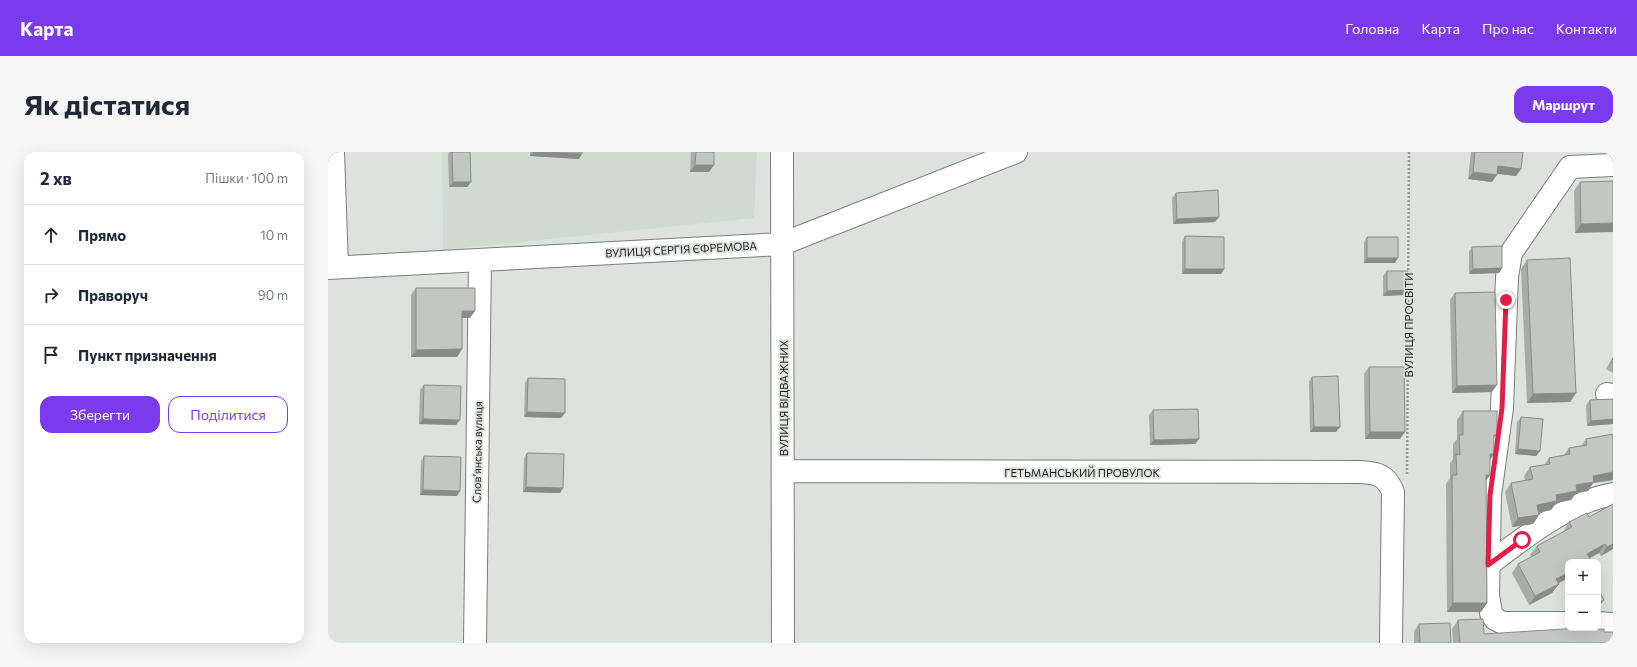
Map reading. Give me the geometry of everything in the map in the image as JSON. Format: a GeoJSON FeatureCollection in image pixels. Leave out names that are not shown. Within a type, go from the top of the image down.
{"type":"FeatureCollection","features":[{"type":"Feature","properties":{"kind":"street"},"geometry":{"type":"LineString","coordinates":[[332,267],[334,152]]}},
{"type":"Feature","properties":{"kind":"street","name":"ВУЛИЦЯ ВІДВАЖНИХ"},"geometry":{"type":"LineString","coordinates":[[782,152],[784,471],[783,643]]}},
{"type":"Feature","properties":{"kind":"street","name":"ВУЛИЦЯ СЕРГІЯ ЄФРЕМОВА"},"geometry":{"type":"LineString","coordinates":[[332,267],[480,261],[782,244],[1016,152]]}},
{"type":"Feature","properties":{"kind":"street"},"geometry":{"type":"LineString","coordinates":[[1565,622],[1503,623],[1495,619],[1491,613],[1489,604],[1488,565],[1490,495],[1502,408],[1507,277],[1511,253],[1568,159],[1613,165]]}},
{"type":"Feature","properties":{"kind":"street","name":"Словʼянська вулиця"},"geometry":{"type":"LineString","coordinates":[[474,643],[480,261]]}},
{"type":"Feature","properties":{"kind":"street","name":"ГЕТЬМАНСЬКИЙ ПРОВУЛОК"},"geometry":{"type":"LineString","coordinates":[[784,471],[1344,472],[1370,473],[1384,478]]}},
{"type":"Feature","properties":{"kind":"street"},"geometry":{"type":"LineString","coordinates":[[1384,478],[1393,492],[1391,643]]}},
{"type":"Feature","properties":{"kind":"street"},"geometry":{"type":"LineString","coordinates":[[1488,565],[1551,521],[1576,507],[1606,495],[1613,494]]}},
{"type":"Feature","properties":{"kind":"street"},"geometry":{"type":"LineString","coordinates":[[1601,623],[1613,624]]}},
{"type":"Feature","properties":{"kind":"path","name":"ВУЛИЦЯ ПРОСВІТИ"},"geometry":{"type":"LineString","coordinates":[[1384,478],[1406,481],[1407,479],[1409,152]]}},
{"type":"Feature","properties":{"kind":"shaded area"},"geometry":{"type":"Polygon","coordinates":[[[442,152],[757,152],[754,218],[443,250],[442,152]]]}},
{"type":"Feature","properties":{"kind":"building"},"geometry":{"type":"Polygon","coordinates":[[[452,152],[470,152],[471,182],[453,182],[452,152]]]}},
{"type":"Feature","properties":{"kind":"building"},"geometry":{"type":"Polygon","coordinates":[[[546,152],[582,152],[582,154],[546,152]]]}},
{"type":"Feature","properties":{"kind":"building"},"geometry":{"type":"Polygon","coordinates":[[[696,152],[714,152],[714,165],[695,165],[696,152]]]}},
{"type":"Feature","properties":{"kind":"building"},"geometry":{"type":"Polygon","coordinates":[[[1475,152],[1523,152],[1521,169],[1498,166],[1497,175],[1473,172],[1475,152]]]}},
{"type":"Feature","properties":{"kind":"building"},"geometry":{"type":"Polygon","coordinates":[[[1613,181],[1613,223],[1581,224],[1580,182],[1613,181]]]}},
{"type":"Feature","properties":{"kind":"building"},"geometry":{"type":"Polygon","coordinates":[[[1218,190],[1219,217],[1177,219],[1176,193],[1218,190]]]}},
{"type":"Feature","properties":{"kind":"building"},"geometry":{"type":"Polygon","coordinates":[[[1185,236],[1224,237],[1224,269],[1185,269],[1185,236]]]}},
{"type":"Feature","properties":{"kind":"building"},"geometry":{"type":"Polygon","coordinates":[[[1367,237],[1398,237],[1398,258],[1367,258],[1367,237]]]}},
{"type":"Feature","properties":{"kind":"building"},"geometry":{"type":"Polygon","coordinates":[[[1502,246],[1502,268],[1473,269],[1472,247],[1502,246]]]}},
{"type":"Feature","properties":{"kind":"building"},"geometry":{"type":"Polygon","coordinates":[[[1570,258],[1576,393],[1533,394],[1527,260],[1570,258]]]}},
{"type":"Feature","properties":{"kind":"building"},"geometry":{"type":"Polygon","coordinates":[[[1387,271],[1408,271],[1408,290],[1387,291],[1387,271]]]}},
{"type":"Feature","properties":{"kind":"building"},"geometry":{"type":"Polygon","coordinates":[[[416,288],[475,288],[475,311],[462,311],[462,349],[416,350],[416,288]]]}},
{"type":"Feature","properties":{"kind":"building"},"geometry":{"type":"Polygon","coordinates":[[[1495,292],[1497,385],[1457,386],[1455,293],[1495,292]]]}},
{"type":"Feature","properties":{"kind":"building"},"geometry":{"type":"Polygon","coordinates":[[[1369,367],[1404,367],[1405,432],[1370,432],[1369,367]]]}},
{"type":"Feature","properties":{"kind":"building"},"geometry":{"type":"Polygon","coordinates":[[[1338,376],[1340,427],[1314,427],[1312,377],[1338,376]]]}},
{"type":"Feature","properties":{"kind":"building"},"geometry":{"type":"Polygon","coordinates":[[[528,378],[565,379],[565,413],[527,412],[528,378]]]}},
{"type":"Feature","properties":{"kind":"building"},"geometry":{"type":"Polygon","coordinates":[[[424,385],[461,386],[460,420],[423,419],[424,385]]]}},
{"type":"Feature","properties":{"kind":"building"},"geometry":{"type":"Polygon","coordinates":[[[1613,399],[1613,419],[1591,421],[1590,400],[1613,399]]]}},
{"type":"Feature","properties":{"kind":"building"},"geometry":{"type":"Polygon","coordinates":[[[1198,409],[1199,439],[1154,440],[1153,410],[1198,409]]]}},
{"type":"Feature","properties":{"kind":"building"},"geometry":{"type":"Polygon","coordinates":[[[1463,411],[1497,411],[1497,435],[1494,435],[1494,454],[1490,454],[1490,475],[1486,475],[1487,603],[1453,603],[1452,475],[1457,475],[1456,454],[1460,455],[1459,435],[1463,435],[1463,411]]]}},
{"type":"Feature","properties":{"kind":"building"},"geometry":{"type":"Polygon","coordinates":[[[1521,417],[1543,419],[1540,451],[1518,449],[1521,417]]]}},
{"type":"Feature","properties":{"kind":"building"},"geometry":{"type":"Polygon","coordinates":[[[1613,434],[1613,472],[1593,476],[1594,482],[1576,485],[1577,491],[1556,495],[1557,501],[1537,505],[1539,515],[1518,518],[1511,483],[1533,479],[1530,467],[1550,464],[1549,458],[1570,454],[1569,448],[1587,445],[1586,439],[1613,434]]]}},
{"type":"Feature","properties":{"kind":"building"},"geometry":{"type":"Polygon","coordinates":[[[527,453],[564,454],[563,488],[526,487],[527,453]]]}},
{"type":"Feature","properties":{"kind":"building"},"geometry":{"type":"Polygon","coordinates":[[[424,456],[461,457],[460,491],[423,490],[424,456]]]}},
{"type":"Feature","properties":{"kind":"building"},"geometry":{"type":"Polygon","coordinates":[[[1613,504],[1613,544],[1607,547],[1605,544],[1587,554],[1590,559],[1565,559],[1565,574],[1556,579],[1559,584],[1535,596],[1518,564],[1540,552],[1537,546],[1572,527],[1569,522],[1587,513],[1589,517],[1613,504]]]}},
{"type":"Feature","properties":{"kind":"building"},"geometry":{"type":"Polygon","coordinates":[[[1601,594],[1604,600],[1601,602],[1601,594]]]}},
{"type":"Feature","properties":{"kind":"building"},"geometry":{"type":"Polygon","coordinates":[[[1483,619],[1484,634],[1565,629],[1565,631],[1601,631],[1601,629],[1604,629],[1604,632],[1613,632],[1613,643],[1460,643],[1458,620],[1483,619]]]}},
{"type":"Feature","properties":{"kind":"building"},"geometry":{"type":"Polygon","coordinates":[[[1450,623],[1451,643],[1420,643],[1419,624],[1450,623]]]}},
{"type":"Feature","properties":{"kind":"route"},"geometry":{"type":"LineString","coordinates":[[1506,300],[1502,408],[1492,472],[1488,565],[1522,540]]}}]}
